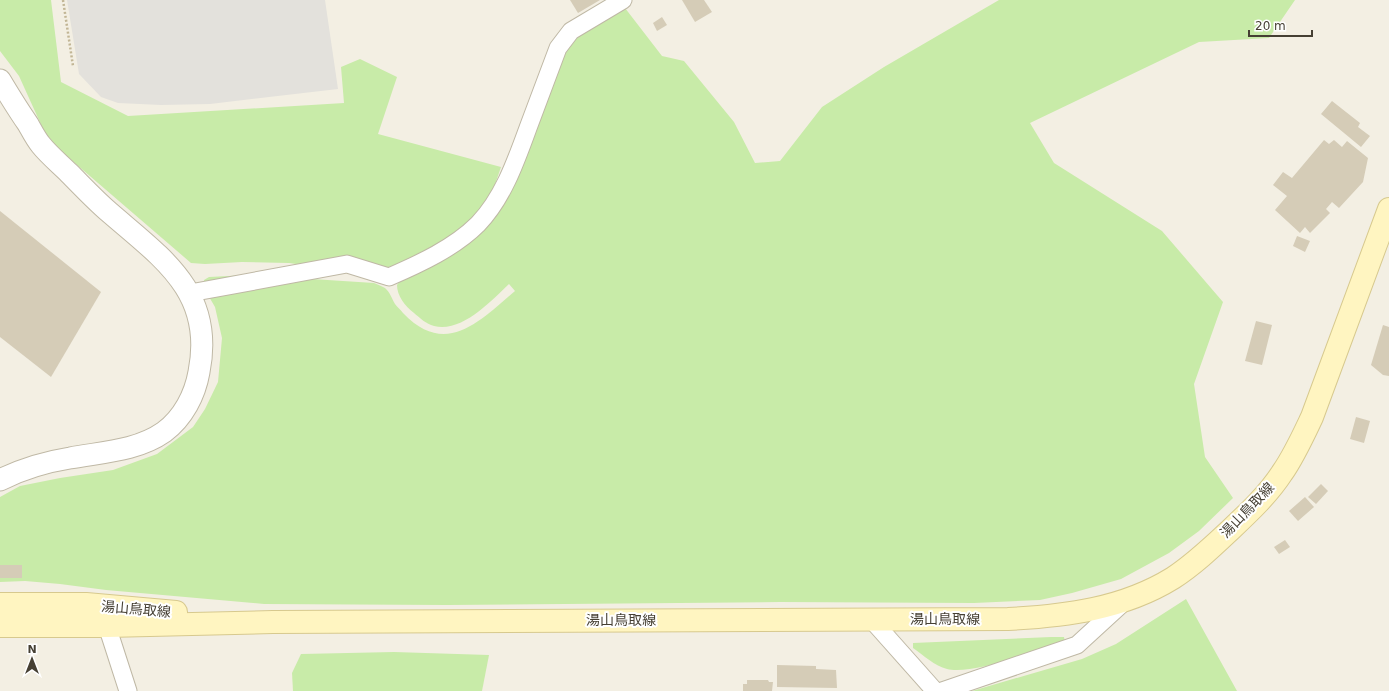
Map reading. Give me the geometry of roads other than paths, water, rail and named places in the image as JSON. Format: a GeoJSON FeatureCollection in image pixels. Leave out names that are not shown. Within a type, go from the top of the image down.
{"type":"FeatureCollection","features":[{"type":"Feature","properties":{"kind":"main road","name":"湯山鳥取線"},"geometry":{"type":"LineString","coordinates":[[0,626],[107,626],[272,622],[1000,619],[1074,614],[1101,608],[1128,599],[1173,578],[1193,563],[1243,518],[1266,494],[1282,474],[1312,418],[1389,209]]}},
{"type":"Feature","properties":{"kind":"main road","name":"湯山鳥取線"},"geometry":{"type":"LineString","coordinates":[[0,604],[86,604],[272,622]]}},
{"type":"Feature","properties":{"kind":"street"},"geometry":{"type":"LineString","coordinates":[[190,294],[347,264],[389,277],[422,262],[462,238],[477,225],[492,208],[514,167],[558,48],[571,31],[623,0]]}},
{"type":"Feature","properties":{"kind":"street"},"geometry":{"type":"LineString","coordinates":[[0,80],[40,145],[107,211],[161,258],[182,281],[190,294],[200,320],[202,346],[201,362],[193,394],[186,408],[176,421],[164,432],[151,440],[136,446],[49,462],[30,467],[0,480]]}},
{"type":"Feature","properties":{"kind":"street"},"geometry":{"type":"LineString","coordinates":[[942,691],[1077,645],[1128,599]]}},
{"type":"Feature","properties":{"kind":"street"},"geometry":{"type":"LineString","coordinates":[[871,619],[935,691]]}},
{"type":"Feature","properties":{"kind":"street"},"geometry":{"type":"LineString","coordinates":[[107,626],[128,691]]}}]}
